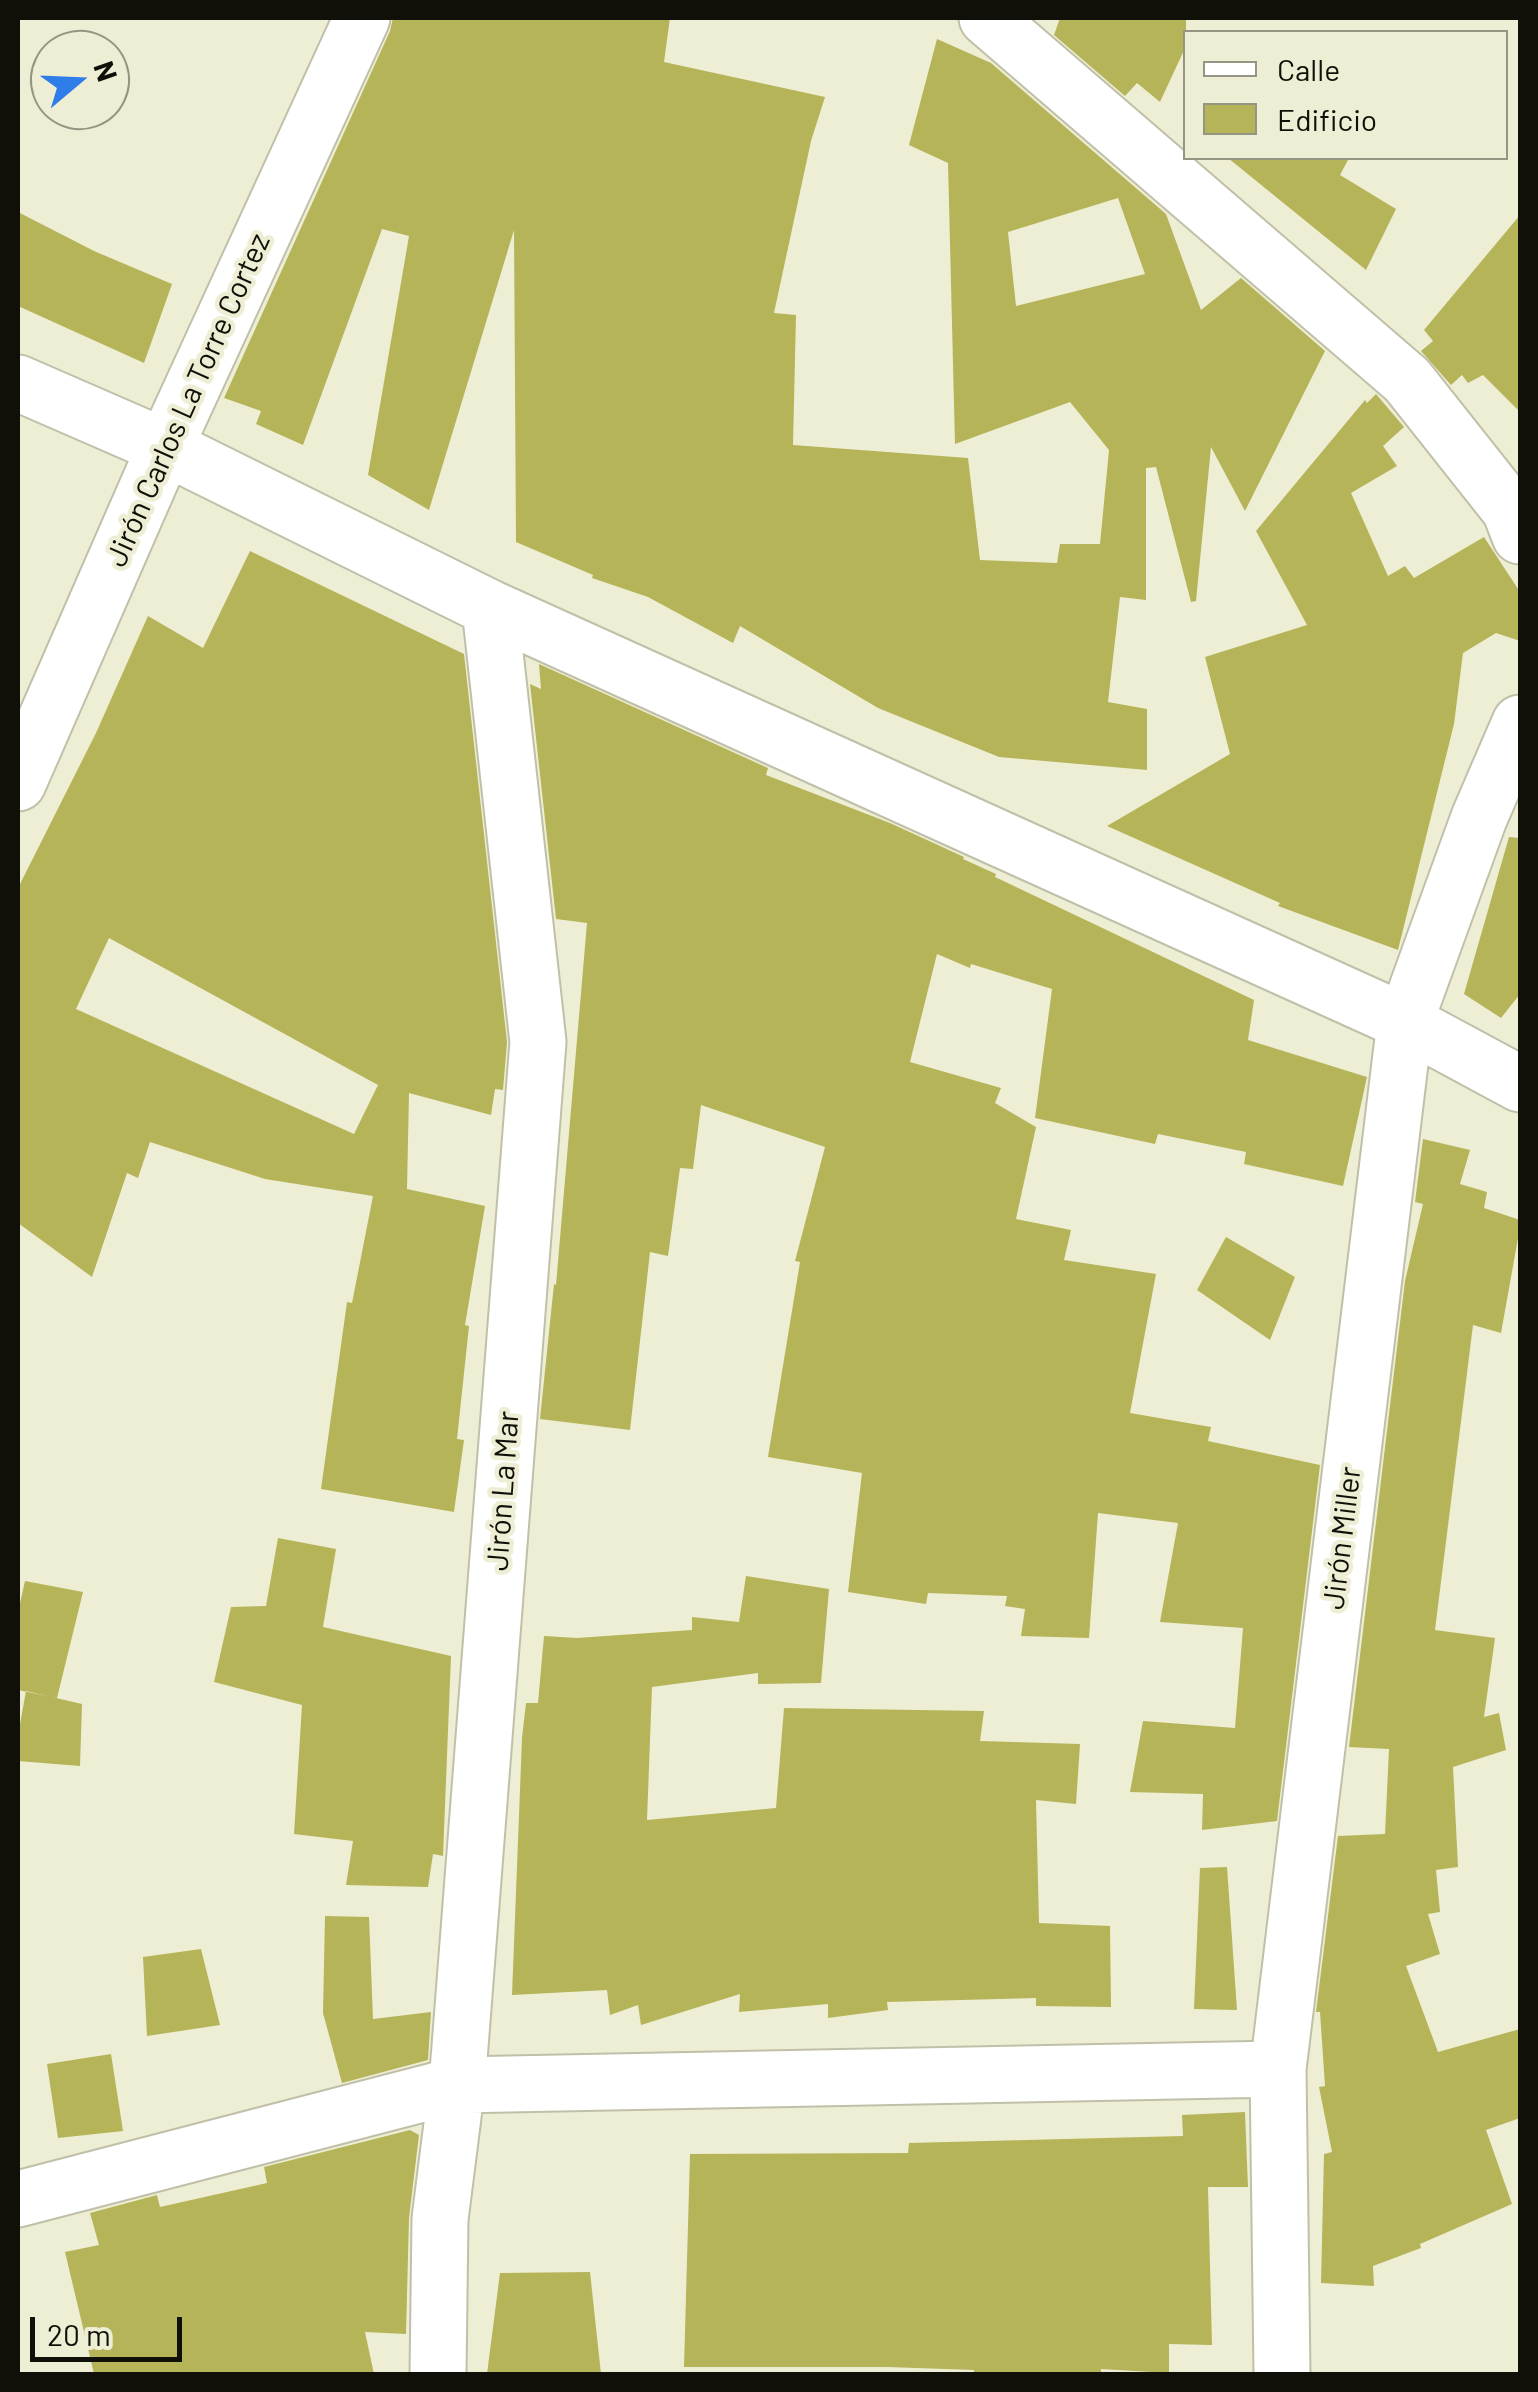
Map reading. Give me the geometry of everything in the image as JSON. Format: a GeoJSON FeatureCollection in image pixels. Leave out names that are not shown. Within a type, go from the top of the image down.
{"type":"FeatureCollection","features":[{"type":"Feature","properties":{"kind":"street","name":"Jirón Carlos La Torre Cortez"},"geometry":{"type":"LineString","coordinates":[[18,783],[362,18]]}},
{"type":"Feature","properties":{"kind":"street"},"geometry":{"type":"LineString","coordinates":[[987,18],[1406,380],[1517,516]]}},
{"type":"Feature","properties":{"kind":"street"},"geometry":{"type":"LineString","coordinates":[[18,383],[166,447],[490,608],[1405,1022],[1520,1084]]}},
{"type":"Feature","properties":{"kind":"street","name":"Jirón La Mar"},"geometry":{"type":"LineString","coordinates":[[438,2374],[440,2219],[457,2085],[538,1042],[490,608]]}},
{"type":"Feature","properties":{"kind":"street","name":"Jirón Miller"},"geometry":{"type":"LineString","coordinates":[[1282,2374],[1278,2069],[1405,1022],[1480,818],[1520,723]]}},
{"type":"Feature","properties":{"kind":"street"},"geometry":{"type":"LineString","coordinates":[[18,2199],[457,2085],[1278,2069]]}},
{"type":"Feature","properties":{"kind":"building"},"geometry":{"type":"Polygon","coordinates":[[[393,18],[670,18],[664,62],[825,97],[811,141],[774,313],[796,315],[793,445],[968,458],[980,560],[1057,563],[1060,544],[1100,544],[1109,450],[1070,402],[955,444],[948,163],[909,145],[937,39],[991,63],[1166,214],[1201,310],[1241,278],[1325,351],[1245,511],[1211,447],[1196,601],[1191,602],[1156,467],[1146,468],[1146,600],[1120,597],[1108,702],[1147,709],[1147,770],[999,757],[878,708],[740,626],[733,643],[648,597],[592,578],[593,575],[516,542],[514,230],[429,510],[368,475],[409,236],[382,229],[303,445],[256,424],[261,411],[224,398],[393,18]],[[1118,198],[1008,232],[1016,306],[1145,274],[1118,198]]]}},
{"type":"Feature","properties":{"kind":"building"},"geometry":{"type":"Polygon","coordinates":[[[1060,18],[1186,18],[1183,52],[1160,102],[1137,83],[1125,96],[1054,35],[1060,18]]]}},
{"type":"Feature","properties":{"kind":"building"},"geometry":{"type":"Polygon","coordinates":[[[1230,160],[1348,160],[1340,175],[1396,209],[1366,270],[1230,160]]]}},
{"type":"Feature","properties":{"kind":"building"},"geometry":{"type":"Polygon","coordinates":[[[18,212],[94,251],[172,284],[144,363],[18,306],[18,212]]]}},
{"type":"Feature","properties":{"kind":"building"},"geometry":{"type":"Polygon","coordinates":[[[1520,215],[1520,412],[1483,375],[1468,383],[1462,375],[1451,385],[1421,351],[1433,341],[1424,330],[1520,215]]]}},
{"type":"Feature","properties":{"kind":"building"},"geometry":{"type":"Polygon","coordinates":[[[1376,394],[1404,427],[1383,446],[1397,466],[1351,493],[1388,576],[1405,566],[1414,578],[1484,537],[1520,592],[1520,641],[1496,633],[1463,653],[1454,724],[1398,950],[1278,906],[1280,903],[1107,826],[1230,754],[1205,657],[1307,625],[1256,531],[1365,400],[1367,403],[1376,394]]]}},
{"type":"Feature","properties":{"kind":"building"},"geometry":{"type":"Polygon","coordinates":[[[250,551],[464,654],[507,1042],[503,1090],[495,1089],[491,1115],[409,1093],[407,1189],[485,1206],[465,1325],[469,1326],[457,1439],[464,1440],[454,1512],[321,1489],[347,1302],[352,1303],[373,1196],[265,1179],[150,1142],[138,1178],[127,1173],[92,1277],[18,1223],[18,888],[96,733],[148,616],[203,648],[250,551]],[[109,938],[76,1009],[354,1134],[378,1085],[109,938]]]}},
{"type":"Feature","properties":{"kind":"building"},"geometry":{"type":"Polygon","coordinates":[[[539,664],[768,768],[766,775],[890,823],[964,857],[996,874],[995,877],[1254,1000],[1248,1040],[1367,1077],[1343,1186],[1244,1164],[1246,1152],[1158,1134],[1155,1144],[1035,1118],[1052,989],[971,964],[970,968],[937,954],[910,1062],[1001,1088],[995,1103],[1036,1127],[1016,1219],[1071,1230],[1064,1260],[1156,1274],[1130,1413],[1211,1427],[1208,1441],[1320,1465],[1277,1821],[1202,1830],[1203,1794],[1130,1792],[1143,1721],[1235,1728],[1243,1628],[1160,1622],[1178,1523],[1098,1513],[1089,1638],[1021,1636],[1025,1609],[1005,1606],[1007,1596],[928,1593],[926,1604],[848,1592],[862,1473],[768,1457],[800,1262],[795,1261],[825,1147],[701,1105],[693,1169],[680,1168],[668,1256],[650,1252],[630,1430],[540,1419],[556,1285],[587,923],[556,919],[530,684],[541,689],[539,664]]]}},
{"type":"Feature","properties":{"kind":"building"},"geometry":{"type":"Polygon","coordinates":[[[1509,837],[1520,838],[1520,994],[1501,1018],[1464,994],[1509,837]]]}},
{"type":"Feature","properties":{"kind":"building"},"geometry":{"type":"Polygon","coordinates":[[[1423,1139],[1470,1150],[1460,1184],[1487,1192],[1484,1208],[1520,1220],[1520,1227],[1501,1333],[1473,1325],[1435,1630],[1495,1638],[1484,1717],[1499,1713],[1506,1750],[1453,1767],[1458,1867],[1436,1870],[1440,1912],[1428,1914],[1440,1954],[1406,1966],[1438,2052],[1520,2029],[1520,2118],[1486,2130],[1512,2204],[1420,2244],[1421,2248],[1373,2266],[1374,2286],[1321,2283],[1324,2154],[1332,2152],[1319,2087],[1325,2086],[1320,2012],[1316,2012],[1338,1836],[1385,1834],[1389,1749],[1349,1747],[1405,1281],[1423,1204],[1415,1202],[1423,1139]]]}},
{"type":"Feature","properties":{"kind":"building"},"geometry":{"type":"Polygon","coordinates":[[[1226,1237],[1295,1277],[1270,1340],[1197,1290],[1226,1237]]]}},
{"type":"Feature","properties":{"kind":"building"},"geometry":{"type":"Polygon","coordinates":[[[278,1538],[336,1549],[323,1627],[451,1656],[443,1856],[433,1854],[428,1887],[346,1885],[353,1841],[294,1834],[302,1705],[214,1682],[231,1607],[266,1606],[278,1538]]]}},
{"type":"Feature","properties":{"kind":"building"},"geometry":{"type":"Polygon","coordinates":[[[746,1576],[829,1589],[821,1683],[758,1684],[758,1673],[652,1687],[647,1820],[776,1808],[784,1708],[984,1711],[980,1741],[1080,1744],[1076,1804],[1036,1800],[1039,1923],[1110,1926],[1111,2007],[1036,2006],[1036,1998],[887,2002],[888,2010],[828,2018],[828,2004],[739,2012],[740,1994],[641,2025],[638,2005],[610,2015],[607,1990],[512,1995],[522,1738],[526,1703],[538,1703],[544,1636],[577,1638],[692,1630],[692,1617],[739,1622],[746,1576]]]}},
{"type":"Feature","properties":{"kind":"building"},"geometry":{"type":"Polygon","coordinates":[[[25,1581],[83,1592],[57,1698],[18,1690],[18,1612],[25,1581]]]}},
{"type":"Feature","properties":{"kind":"building"},"geometry":{"type":"Polygon","coordinates":[[[26,1691],[82,1704],[80,1766],[18,1761],[26,1691]]]}},
{"type":"Feature","properties":{"kind":"building"},"geometry":{"type":"Polygon","coordinates":[[[1227,1867],[1237,2010],[1194,2009],[1200,1868],[1227,1867]]]}},
{"type":"Feature","properties":{"kind":"building"},"geometry":{"type":"Polygon","coordinates":[[[325,1916],[369,1917],[373,2019],[431,2012],[428,2060],[342,2083],[323,2013],[325,1916]]]}},
{"type":"Feature","properties":{"kind":"building"},"geometry":{"type":"Polygon","coordinates":[[[201,1949],[220,2025],[147,2036],[143,1957],[201,1949]]]}},
{"type":"Feature","properties":{"kind":"building"},"geometry":{"type":"Polygon","coordinates":[[[111,2054],[123,2131],[58,2138],[47,2064],[111,2054]]]}},
{"type":"Feature","properties":{"kind":"building"},"geometry":{"type":"Polygon","coordinates":[[[1245,2112],[1248,2187],[1208,2187],[1212,2345],[1169,2344],[1169,2373],[1101,2369],[1101,2374],[974,2374],[974,2370],[887,2367],[684,2367],[690,2154],[908,2153],[909,2143],[1183,2136],[1182,2115],[1245,2112]]]}},
{"type":"Feature","properties":{"kind":"building"},"geometry":{"type":"Polygon","coordinates":[[[410,2130],[419,2135],[409,2218],[406,2334],[365,2332],[374,2374],[94,2374],[65,2252],[99,2245],[90,2213],[157,2195],[160,2207],[267,2183],[264,2167],[410,2130]]]}},
{"type":"Feature","properties":{"kind":"building"},"geometry":{"type":"Polygon","coordinates":[[[590,2272],[601,2374],[487,2374],[500,2273],[590,2272]]]}}]}
